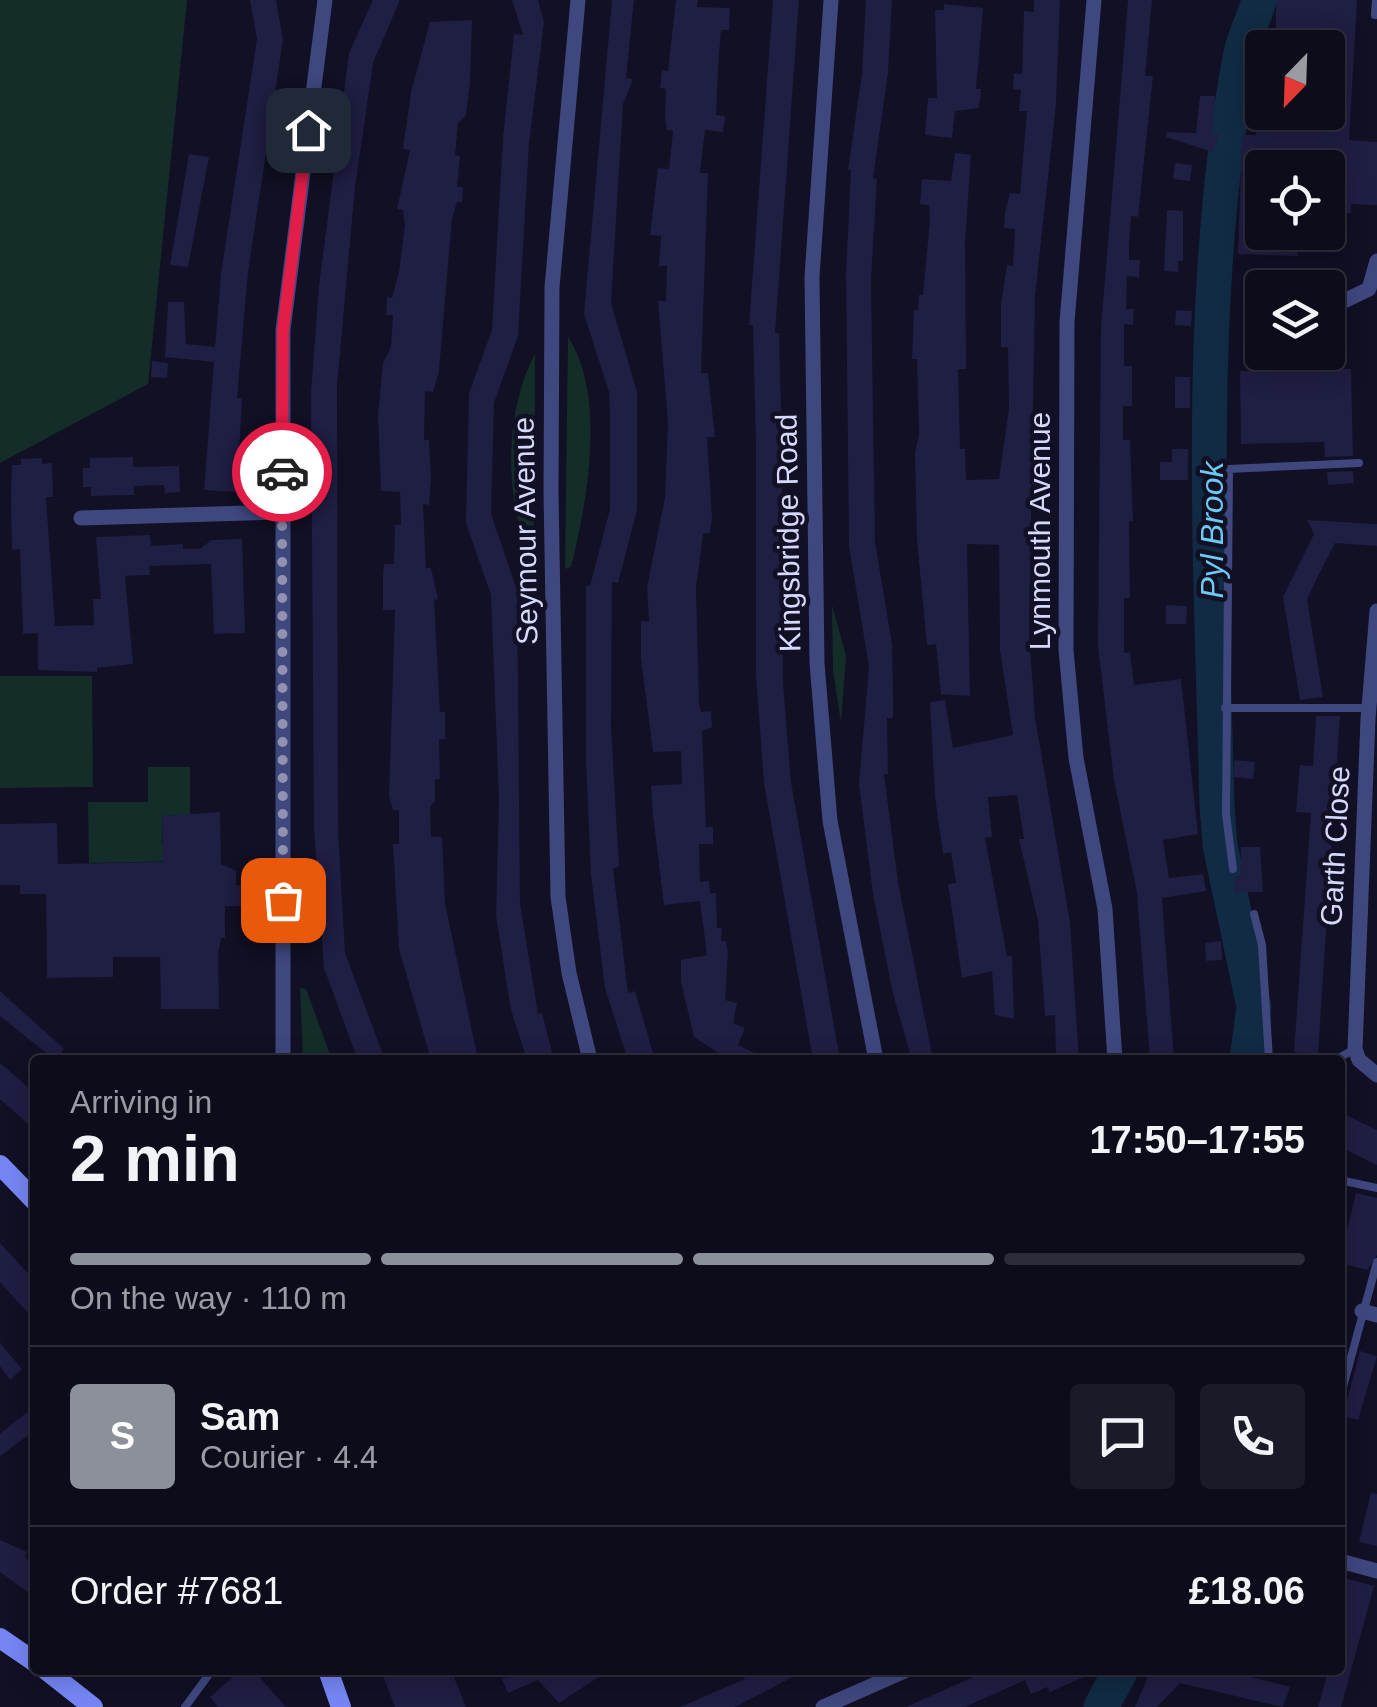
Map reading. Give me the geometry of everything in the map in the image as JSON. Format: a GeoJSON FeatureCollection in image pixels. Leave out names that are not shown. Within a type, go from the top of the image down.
{"type":"FeatureCollection","features":[{"type":"Feature","properties":{"kind":"street"},"geometry":{"type":"LineString","coordinates":[[283,1055],[283,330],[325,0]]}},
{"type":"Feature","properties":{"kind":"street","name":"Seymour Avenue"},"geometry":{"type":"LineString","coordinates":[[578,0],[552,286],[550,492],[558,898],[568,973],[589,1055]]}},
{"type":"Feature","properties":{"kind":"street","name":"Kingsbridge Road"},"geometry":{"type":"LineString","coordinates":[[831,0],[812,277],[817,662],[830,822],[875,1055]]}},
{"type":"Feature","properties":{"kind":"street","name":"Lynmouth Avenue"},"geometry":{"type":"LineString","coordinates":[[1094,0],[1068,322],[1066,650],[1076,758],[1106,909],[1115,1055]]}},
{"type":"Feature","properties":{"kind":"street"},"geometry":{"type":"LineString","coordinates":[[1345,300],[1369,289],[1377,261]]}},
{"type":"Feature","properties":{"kind":"street"},"geometry":{"type":"LineString","coordinates":[[80,518],[282,512]]}},
{"type":"Feature","properties":{"kind":"street","name":"Garth Close"},"geometry":{"type":"LineString","coordinates":[[1356,1049],[1377,611]]}},
{"type":"Feature","properties":{"kind":"street"},"geometry":{"type":"LineString","coordinates":[[1356,1049],[1359,1060],[1377,1075]]}},
{"type":"Feature","properties":{"kind":"street"},"geometry":{"type":"LineString","coordinates":[[0,1164],[30,1196]]}},
{"type":"Feature","properties":{"kind":"street"},"geometry":{"type":"LineString","coordinates":[[1345,1562],[1377,1571]]}},
{"type":"Feature","properties":{"kind":"street"},"geometry":{"type":"LineString","coordinates":[[0,1638],[30,1659]]}},
{"type":"Feature","properties":{"kind":"street"},"geometry":{"type":"LineString","coordinates":[[52,1675],[93,1707]]}},
{"type":"Feature","properties":{"kind":"street"},"geometry":{"type":"LineString","coordinates":[[330,1675],[342,1707]]}},
{"type":"Feature","properties":{"kind":"street"},"geometry":{"type":"LineString","coordinates":[[824,1707],[896,1675]]}},
{"type":"Feature","properties":{"kind":"lane"},"geometry":{"type":"LineString","coordinates":[[1375,15],[1376,0]]}},
{"type":"Feature","properties":{"kind":"lane"},"geometry":{"type":"LineString","coordinates":[[1233,869],[1226,814],[1229,469],[1359,463]]}},
{"type":"Feature","properties":{"kind":"lane"},"geometry":{"type":"LineString","coordinates":[[1225,708],[1371,715]]}},
{"type":"Feature","properties":{"kind":"lane"},"geometry":{"type":"LineString","coordinates":[[1254,914],[1262,945],[1270,1055]]}},
{"type":"Feature","properties":{"kind":"lane"},"geometry":{"type":"LineString","coordinates":[[1345,1055],[1356,1049]]}},
{"type":"Feature","properties":{"kind":"lane"},"geometry":{"type":"LineString","coordinates":[[1345,1181],[1377,1188]]}},
{"type":"Feature","properties":{"kind":"lane"},"geometry":{"type":"LineString","coordinates":[[1345,1384],[1369,1314],[1377,1262]]}},
{"type":"Feature","properties":{"kind":"lane"},"geometry":{"type":"LineString","coordinates":[[185,1707],[206,1675]]}},
{"type":"Feature","properties":{"kind":"green space"},"geometry":{"type":"Polygon","coordinates":[[[0,0],[187,0],[148,384],[0,463],[0,0]]]}},
{"type":"Feature","properties":{"kind":"green space"},"geometry":{"type":"Polygon","coordinates":[[[568,337],[580,361],[587,389],[590,450],[577,541],[571,567],[565,569],[568,337]]]}},
{"type":"Feature","properties":{"kind":"green space"},"geometry":{"type":"Polygon","coordinates":[[[535,354],[534,545],[526,546],[514,500],[511,449],[518,399],[535,354]]]}},
{"type":"Feature","properties":{"kind":"green space"},"geometry":{"type":"Polygon","coordinates":[[[832,605],[846,656],[841,723],[833,670],[832,605]]]}},
{"type":"Feature","properties":{"kind":"green space"},"geometry":{"type":"Polygon","coordinates":[[[0,676],[92,676],[93,787],[0,788],[0,676]]]}},
{"type":"Feature","properties":{"kind":"green space"},"geometry":{"type":"Polygon","coordinates":[[[148,767],[190,767],[190,815],[162,816],[162,845],[169,845],[183,861],[89,863],[88,802],[148,802],[148,767]]]}},
{"type":"Feature","properties":{"kind":"green space"},"geometry":{"type":"Polygon","coordinates":[[[300,988],[306,989],[330,1055],[303,1055],[300,988]]]}},
{"type":"Feature","properties":{"kind":"building"},"geometry":{"type":"Polygon","coordinates":[[[250,0],[276,0],[283,40],[248,272],[237,398],[242,398],[237,492],[204,490],[214,362],[165,357],[168,302],[184,302],[186,344],[215,347],[221,274],[257,39],[250,0]]]}},
{"type":"Feature","properties":{"kind":"building"},"geometry":{"type":"Polygon","coordinates":[[[373,0],[400,0],[373,63],[355,187],[337,386],[338,830],[345,953],[383,1055],[356,1055],[324,968],[314,830],[311,392],[319,286],[349,53],[373,0]]]}},
{"type":"Feature","properties":{"kind":"building"},"geometry":{"type":"Polygon","coordinates":[[[512,0],[538,0],[544,22],[529,144],[518,336],[494,403],[491,514],[517,590],[520,904],[538,1014],[542,1013],[553,1055],[525,1055],[511,1010],[496,916],[499,800],[491,595],[466,523],[469,393],[492,330],[503,138],[514,34],[523,35],[512,0]]]}},
{"type":"Feature","properties":{"kind":"building"},"geometry":{"type":"Polygon","coordinates":[[[612,0],[634,0],[626,78],[633,79],[623,104],[611,303],[637,392],[637,510],[618,583],[612,582],[611,726],[619,867],[613,868],[628,993],[635,991],[654,1055],[626,1055],[605,988],[591,875],[586,760],[586,586],[590,586],[610,509],[610,414],[609,392],[584,314],[612,0]]]}},
{"type":"Feature","properties":{"kind":"building"},"geometry":{"type":"Polygon","coordinates":[[[676,0],[698,0],[697,7],[730,8],[729,30],[721,30],[718,68],[716,115],[725,116],[723,132],[705,130],[700,173],[708,173],[701,373],[708,373],[715,437],[707,437],[712,517],[710,533],[703,534],[696,588],[699,703],[701,712],[711,711],[712,727],[702,731],[706,827],[713,827],[713,844],[699,844],[700,882],[709,881],[710,893],[716,893],[717,928],[722,928],[721,941],[726,941],[728,952],[725,1000],[737,1003],[733,1023],[745,1028],[738,1045],[759,1055],[721,1055],[694,1037],[681,982],[681,960],[707,955],[700,901],[664,905],[653,816],[651,786],[682,784],[681,751],[653,752],[641,658],[641,621],[649,622],[647,588],[665,497],[668,423],[658,301],[666,301],[667,266],[659,266],[661,236],[650,235],[658,168],[669,169],[673,131],[667,130],[665,119],[666,89],[660,88],[662,70],[668,71],[676,0]]]}},
{"type":"Feature","properties":{"kind":"building"},"geometry":{"type":"Polygon","coordinates":[[[773,0],[799,0],[775,333],[779,333],[782,450],[783,683],[791,782],[839,1055],[812,1055],[764,783],[756,676],[756,444],[753,325],[749,325],[773,0]]]}},
{"type":"Feature","properties":{"kind":"building"},"geometry":{"type":"Polygon","coordinates":[[[866,0],[892,0],[888,73],[873,178],[877,179],[871,279],[875,542],[892,644],[893,718],[887,718],[888,774],[884,774],[898,882],[932,1055],[911,1055],[893,994],[873,894],[859,784],[869,667],[849,546],[846,274],[848,170],[862,74],[866,0]]]}},
{"type":"Feature","properties":{"kind":"building"},"geometry":{"type":"Polygon","coordinates":[[[1034,0],[1060,0],[1056,104],[1035,296],[1029,633],[1035,717],[1070,922],[1079,1055],[1056,1055],[1055,1015],[1045,1016],[1038,921],[1019,839],[1024,839],[1017,795],[988,797],[992,837],[985,838],[1007,956],[1012,956],[1014,1019],[995,1015],[992,971],[962,978],[948,884],[956,883],[951,852],[943,854],[935,797],[930,702],[945,700],[953,748],[1013,735],[1000,650],[999,545],[967,544],[970,696],[941,694],[936,644],[927,645],[917,541],[917,359],[912,359],[914,310],[918,310],[919,295],[923,295],[930,219],[929,205],[920,204],[922,179],[951,181],[955,153],[971,155],[965,243],[966,369],[958,369],[960,449],[965,449],[966,480],[999,479],[1009,408],[1008,347],[1001,347],[1001,304],[1007,265],[1013,266],[1015,229],[1004,228],[1005,212],[1010,193],[1020,194],[1027,111],[1019,111],[1021,90],[1013,89],[1014,73],[1022,74],[1024,11],[1034,12],[1034,0]]]}},
{"type":"Feature","properties":{"kind":"building"},"geometry":{"type":"Polygon","coordinates":[[[1128,0],[1152,0],[1145,76],[1153,76],[1138,217],[1131,216],[1129,260],[1140,260],[1139,277],[1127,276],[1126,309],[1134,309],[1133,325],[1124,324],[1124,366],[1132,366],[1132,406],[1123,406],[1123,440],[1130,440],[1133,521],[1129,521],[1130,598],[1124,598],[1124,653],[1130,652],[1134,685],[1181,679],[1198,834],[1163,840],[1169,878],[1203,874],[1206,891],[1162,898],[1174,1055],[1150,1055],[1137,893],[1114,780],[1098,646],[1101,328],[1128,0]]]}},
{"type":"Feature","properties":{"kind":"building"},"geometry":{"type":"Polygon","coordinates":[[[1276,0],[1357,0],[1349,140],[1377,142],[1377,205],[1351,204],[1351,213],[1345,213],[1345,150],[1245,150],[1245,250],[1298,250],[1298,256],[1238,254],[1242,135],[1256,135],[1256,130],[1345,130],[1345,30],[1276,30],[1276,0]]]}},
{"type":"Feature","properties":{"kind":"building"},"geometry":{"type":"Polygon","coordinates":[[[944,4],[983,8],[976,89],[981,89],[979,108],[955,111],[952,138],[925,135],[928,98],[937,98],[935,10],[944,10],[944,4]]]}},
{"type":"Feature","properties":{"kind":"building"},"geometry":{"type":"Polygon","coordinates":[[[472,20],[466,115],[458,123],[455,155],[460,156],[457,187],[463,187],[462,202],[457,202],[452,218],[439,371],[433,392],[425,391],[424,440],[429,440],[431,478],[429,505],[423,504],[426,568],[431,568],[438,599],[434,600],[440,712],[445,712],[445,739],[439,739],[440,779],[435,779],[435,801],[430,806],[431,837],[442,837],[445,903],[477,1055],[430,1055],[399,949],[393,844],[399,844],[399,810],[393,810],[389,796],[395,610],[383,610],[383,576],[384,564],[394,564],[395,525],[401,525],[400,492],[381,491],[378,415],[383,363],[391,347],[393,315],[386,315],[387,297],[392,298],[399,272],[405,225],[403,210],[397,209],[410,150],[403,149],[411,92],[430,22],[472,20]]]}},
{"type":"Feature","properties":{"kind":"building"},"geometry":{"type":"Polygon","coordinates":[[[1200,96],[1215,96],[1212,134],[1219,134],[1213,152],[1166,137],[1167,132],[1196,133],[1200,96]]]}},
{"type":"Feature","properties":{"kind":"building"},"geometry":{"type":"Polygon","coordinates":[[[189,154],[209,157],[188,267],[170,265],[189,154]]]}},
{"type":"Feature","properties":{"kind":"building"},"geometry":{"type":"Polygon","coordinates":[[[1175,163],[1192,165],[1190,181],[1173,179],[1175,163]]]}},
{"type":"Feature","properties":{"kind":"building"},"geometry":{"type":"Polygon","coordinates":[[[1167,210],[1183,211],[1183,261],[1178,261],[1178,272],[1164,271],[1167,210]]]}},
{"type":"Feature","properties":{"kind":"building"},"geometry":{"type":"Polygon","coordinates":[[[1176,310],[1192,311],[1191,326],[1175,325],[1176,310]]]}},
{"type":"Feature","properties":{"kind":"building"},"geometry":{"type":"Polygon","coordinates":[[[152,361],[168,363],[167,378],[151,377],[152,361]]]}},
{"type":"Feature","properties":{"kind":"building"},"geometry":{"type":"Polygon","coordinates":[[[1351,369],[1353,456],[1325,457],[1324,442],[1241,444],[1240,371],[1351,369]]]}},
{"type":"Feature","properties":{"kind":"building"},"geometry":{"type":"Polygon","coordinates":[[[1175,377],[1190,377],[1190,408],[1175,408],[1175,377]]]}},
{"type":"Feature","properties":{"kind":"building"},"geometry":{"type":"Polygon","coordinates":[[[1172,449],[1188,449],[1188,480],[1160,480],[1160,462],[1172,462],[1172,449]]]}},
{"type":"Feature","properties":{"kind":"building"},"geometry":{"type":"Polygon","coordinates":[[[133,457],[133,467],[179,466],[180,492],[165,493],[164,485],[134,486],[134,495],[91,496],[91,487],[83,487],[83,468],[90,468],[90,458],[133,457]]]}},
{"type":"Feature","properties":{"kind":"building"},"geometry":{"type":"Polygon","coordinates":[[[42,458],[42,464],[52,463],[53,497],[46,497],[55,626],[94,625],[93,599],[101,599],[96,537],[150,535],[151,546],[183,544],[183,549],[200,549],[211,540],[242,539],[245,633],[214,634],[211,564],[149,566],[150,575],[125,576],[133,664],[97,668],[97,672],[38,670],[38,633],[23,634],[20,549],[12,550],[11,498],[12,465],[21,465],[21,459],[42,458]]]}},
{"type":"Feature","properties":{"kind":"building"},"geometry":{"type":"Polygon","coordinates":[[[1353,471],[1354,483],[1328,485],[1327,472],[1353,471]]]}},
{"type":"Feature","properties":{"kind":"building"},"geometry":{"type":"Polygon","coordinates":[[[1307,520],[1377,524],[1377,546],[1335,543],[1319,574],[1307,599],[1323,697],[1300,700],[1283,597],[1314,534],[1307,520]]]}},
{"type":"Feature","properties":{"kind":"building"},"geometry":{"type":"Polygon","coordinates":[[[1166,605],[1187,606],[1186,624],[1166,624],[1166,605]]]}},
{"type":"Feature","properties":{"kind":"building"},"geometry":{"type":"Polygon","coordinates":[[[1316,716],[1340,716],[1318,1054],[1294,1052],[1311,813],[1296,812],[1300,765],[1313,766],[1316,716]]]}},
{"type":"Feature","properties":{"kind":"building"},"geometry":{"type":"Polygon","coordinates":[[[1234,760],[1255,762],[1253,779],[1234,777],[1234,760]]]}},
{"type":"Feature","properties":{"kind":"building"},"geometry":{"type":"Polygon","coordinates":[[[220,812],[221,864],[236,871],[236,885],[242,885],[243,906],[225,906],[225,938],[221,938],[218,954],[219,1009],[161,1009],[160,957],[113,957],[113,977],[47,978],[46,894],[20,894],[20,885],[0,885],[0,824],[57,823],[58,864],[163,862],[162,816],[220,812]]]}},
{"type":"Feature","properties":{"kind":"building"},"geometry":{"type":"Polygon","coordinates":[[[1241,847],[1260,847],[1263,892],[1234,892],[1235,876],[1240,876],[1241,847]]]}},
{"type":"Feature","properties":{"kind":"building"},"geometry":{"type":"Polygon","coordinates":[[[1221,941],[1222,960],[1206,961],[1205,943],[1221,941]]]}},
{"type":"Feature","properties":{"kind":"building"},"geometry":{"type":"Polygon","coordinates":[[[0,991],[64,1049],[59,1055],[49,1055],[0,1016],[0,991]]]}},
{"type":"Feature","properties":{"kind":"building"},"geometry":{"type":"Polygon","coordinates":[[[0,1063],[30,1089],[30,1126],[0,1099],[0,1063]]]}},
{"type":"Feature","properties":{"kind":"building"},"geometry":{"type":"Polygon","coordinates":[[[1345,1114],[1377,1130],[1377,1165],[1345,1149],[1345,1114]]]}},
{"type":"Feature","properties":{"kind":"building"},"geometry":{"type":"Polygon","coordinates":[[[1356,1193],[1377,1198],[1377,1255],[1367,1270],[1345,1264],[1345,1239],[1356,1193]]]}},
{"type":"Feature","properties":{"kind":"building"},"geometry":{"type":"Polygon","coordinates":[[[0,1243],[30,1276],[30,1315],[0,1282],[0,1243]]]}},
{"type":"Feature","properties":{"kind":"building"},"geometry":{"type":"Polygon","coordinates":[[[0,1343],[22,1369],[10,1380],[0,1366],[0,1343]]]}},
{"type":"Feature","properties":{"kind":"building"},"geometry":{"type":"Polygon","coordinates":[[[1360,1351],[1377,1356],[1358,1420],[1345,1417],[1360,1351]]]}},
{"type":"Feature","properties":{"kind":"building"},"geometry":{"type":"Polygon","coordinates":[[[30,1410],[30,1434],[0,1456],[0,1434],[30,1410]]]}},
{"type":"Feature","properties":{"kind":"building"},"geometry":{"type":"Polygon","coordinates":[[[1371,1493],[1377,1494],[1377,1546],[1359,1542],[1371,1493]]]}},
{"type":"Feature","properties":{"kind":"building"},"geometry":{"type":"Polygon","coordinates":[[[0,1540],[27,1552],[30,1593],[0,1572],[0,1540]]]}},
{"type":"Feature","properties":{"kind":"building"},"geometry":{"type":"Polygon","coordinates":[[[1345,1578],[1374,1586],[1341,1707],[1318,1707],[1327,1675],[1345,1675],[1345,1578]]]}},
{"type":"Feature","properties":{"kind":"building"},"geometry":{"type":"Polygon","coordinates":[[[230,1675],[257,1675],[286,1707],[218,1707],[210,1697],[232,1678],[230,1675]]]}},
{"type":"Feature","properties":{"kind":"building"},"geometry":{"type":"Polygon","coordinates":[[[383,1675],[453,1675],[466,1707],[395,1707],[383,1675]]]}},
{"type":"Feature","properties":{"kind":"building"},"geometry":{"type":"Polygon","coordinates":[[[511,1675],[601,1675],[559,1703],[538,1680],[508,1693],[502,1679],[511,1675]]]}},
{"type":"Feature","properties":{"kind":"building"},"geometry":{"type":"Polygon","coordinates":[[[743,1675],[796,1675],[735,1707],[680,1707],[745,1679],[743,1675]]]}},
{"type":"Feature","properties":{"kind":"building"},"geometry":{"type":"Polygon","coordinates":[[[978,1675],[1088,1675],[1050,1692],[1047,1687],[1031,1694],[1025,1680],[965,1707],[906,1707],[978,1675]]]}},
{"type":"Feature","properties":{"kind":"building"},"geometry":{"type":"Polygon","coordinates":[[[1149,1675],[1243,1675],[1290,1687],[1283,1707],[1180,1683],[1157,1707],[1135,1707],[1149,1675]]]}},
{"type":"Feature","properties":{"kind":"waterway","name":"Pyl Brook"},"geometry":{"type":"LineString","coordinates":[[1248,1055],[1254,1007],[1220,845],[1217,805],[1209,430],[1211,336],[1226,150],[1241,51],[1259,0]]}},
{"type":"Feature","properties":{"kind":"waterway","name":"Pyl Brook"},"geometry":{"type":"LineString","coordinates":[[1101,1707],[1118,1675]]}},
{"type":"Feature","properties":{"kind":"way so far"},"geometry":{"type":"LineString","coordinates":[[282,472],[283,900]]}},
{"type":"Feature","properties":{"kind":"route"},"geometry":{"type":"LineString","coordinates":[[282,472],[283,330],[308,130]]}}]}
